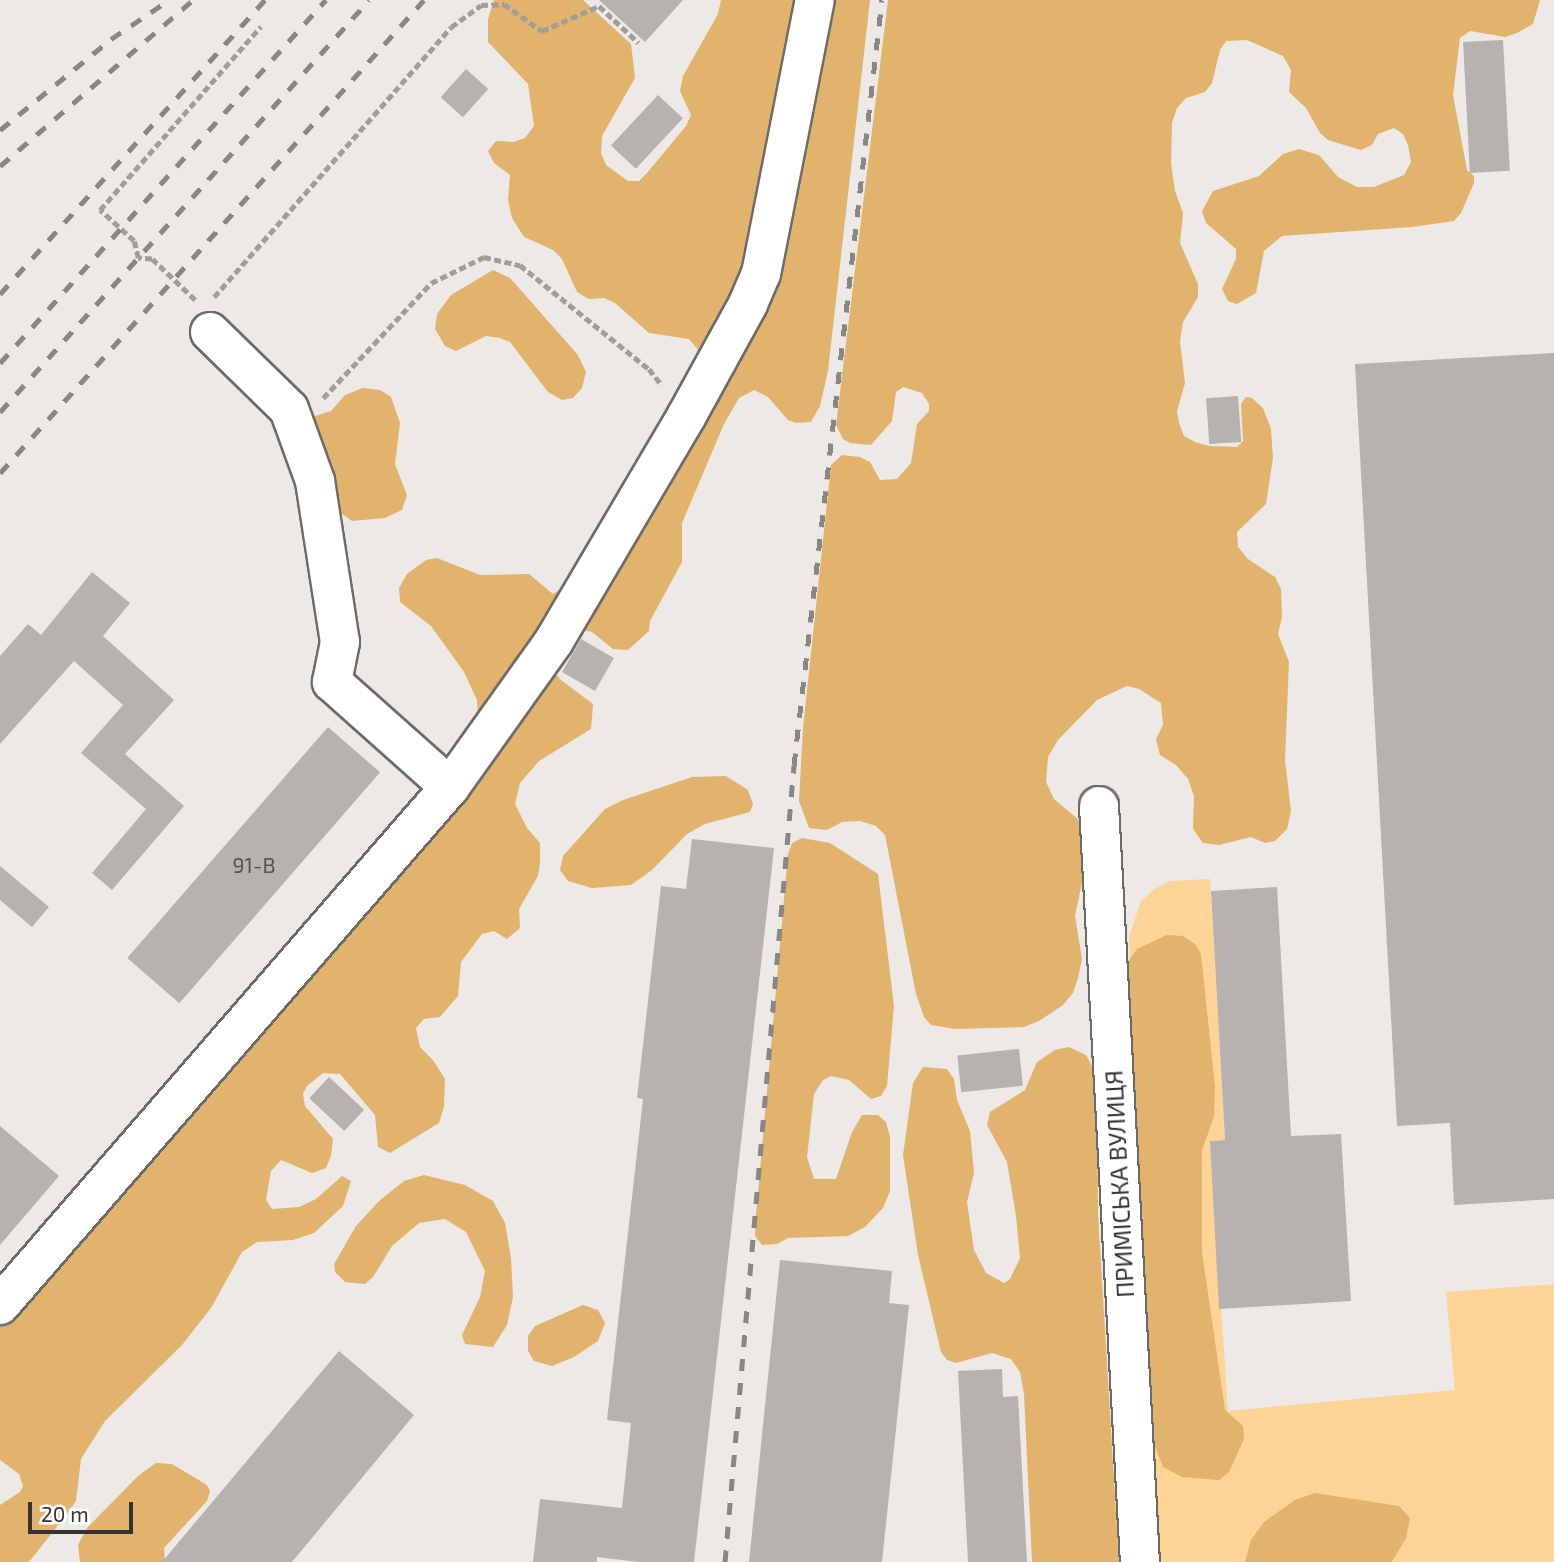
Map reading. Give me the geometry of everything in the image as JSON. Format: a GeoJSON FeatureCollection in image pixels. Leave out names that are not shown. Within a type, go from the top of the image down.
{"type":"FeatureCollection","features":[{"type":"Feature","properties":{"kind":"street"},"geometry":{"type":"LineString","coordinates":[[0,1305],[450,787],[554,641],[686,417],[748,304],[761,274],[815,0]]}},
{"type":"Feature","properties":{"kind":"street"},"geometry":{"type":"LineString","coordinates":[[212,315],[289,409],[315,481],[340,642],[332,682],[450,787]]}},
{"type":"Feature","properties":{"kind":"street","name":"ПРИМІСЬКА ВУЛИЦЯ"},"geometry":{"type":"LineString","coordinates":[[1100,806],[1140,1562]]}},
{"type":"Feature","properties":{"kind":"path"},"geometry":{"type":"LineString","coordinates":[[212,315],[451,27],[481,5],[504,4],[542,31],[599,6],[639,43]]}},
{"type":"Feature","properties":{"kind":"path"},"geometry":{"type":"LineString","coordinates":[[165,271],[152,259],[138,258],[134,242],[100,209],[261,26]]}},
{"type":"Feature","properties":{"kind":"path"},"geometry":{"type":"LineString","coordinates":[[296,426],[431,283],[484,257],[520,265],[649,369],[686,417]]}},
{"type":"Feature","properties":{"kind":"shaded area"},"geometry":{"type":"Polygon","coordinates":[[[494,0],[583,0],[631,44],[635,78],[602,136],[601,153],[606,165],[628,181],[639,181],[686,126],[691,115],[680,91],[683,76],[718,14],[721,0],[870,0],[828,371],[820,406],[811,422],[796,423],[788,420],[768,397],[754,390],[739,398],[724,424],[682,523],[682,562],[650,621],[649,631],[628,650],[613,649],[592,632],[584,630],[557,666],[556,674],[561,680],[593,704],[591,729],[539,761],[520,783],[515,804],[527,828],[540,843],[540,863],[538,876],[519,909],[520,928],[507,939],[494,931],[482,934],[461,962],[458,996],[440,1017],[424,1019],[416,1028],[420,1047],[433,1060],[445,1079],[444,1107],[439,1123],[390,1153],[378,1147],[375,1115],[340,1074],[323,1073],[307,1086],[303,1094],[305,1106],[333,1139],[331,1156],[326,1168],[312,1173],[281,1160],[271,1171],[266,1200],[272,1209],[299,1207],[316,1199],[342,1176],[351,1181],[343,1206],[314,1233],[293,1240],[257,1242],[242,1252],[211,1308],[182,1345],[105,1421],[81,1459],[76,1501],[63,1519],[29,1562],[0,1562],[0,1505],[20,1492],[23,1486],[19,1474],[0,1460],[0,1318],[467,747],[478,715],[477,700],[464,672],[431,626],[400,602],[399,588],[407,574],[426,560],[437,558],[480,575],[529,574],[553,594],[564,587],[699,365],[699,351],[689,339],[649,333],[615,303],[604,298],[589,299],[577,292],[562,259],[553,250],[524,237],[512,218],[508,200],[510,175],[494,163],[488,151],[496,141],[514,142],[525,138],[534,126],[528,84],[488,42],[488,19],[494,0]]]}},
{"type":"Feature","properties":{"kind":"shaded area"},"geometry":{"type":"Polygon","coordinates":[[[888,0],[1540,0],[1533,24],[1517,33],[1505,37],[1470,31],[1460,38],[1453,95],[1467,170],[1474,176],[1474,183],[1461,213],[1454,221],[1412,227],[1282,236],[1264,251],[1256,293],[1237,304],[1228,301],[1222,289],[1236,259],[1236,249],[1206,223],[1202,211],[1213,191],[1259,176],[1283,154],[1299,149],[1319,155],[1338,177],[1357,187],[1374,187],[1404,175],[1411,162],[1408,145],[1403,134],[1394,128],[1378,134],[1372,145],[1361,150],[1328,140],[1320,133],[1306,108],[1289,92],[1291,70],[1283,56],[1247,40],[1226,41],[1220,50],[1212,83],[1205,92],[1186,98],[1177,108],[1172,123],[1171,163],[1175,191],[1183,213],[1180,243],[1198,284],[1198,297],[1183,322],[1180,341],[1185,383],[1177,411],[1184,436],[1209,446],[1237,447],[1243,441],[1241,404],[1246,397],[1252,398],[1263,408],[1271,429],[1273,458],[1266,504],[1237,532],[1238,547],[1248,559],[1275,577],[1281,589],[1282,617],[1278,634],[1289,662],[1285,760],[1291,811],[1287,829],[1275,841],[1265,843],[1251,837],[1219,845],[1203,843],[1193,829],[1194,796],[1188,779],[1176,765],[1160,755],[1156,739],[1163,725],[1161,703],[1139,689],[1127,686],[1097,700],[1058,740],[1048,757],[1046,782],[1054,799],[1086,826],[1088,854],[1075,916],[1082,959],[1078,978],[1073,993],[1063,1005],[1039,1021],[1024,1027],[955,1029],[931,1025],[924,1017],[916,994],[885,835],[876,826],[860,821],[842,822],[827,830],[809,828],[799,801],[803,728],[831,465],[842,455],[860,457],[870,462],[880,480],[897,479],[911,463],[917,424],[929,411],[929,404],[922,393],[903,387],[896,392],[892,421],[871,445],[850,443],[843,439],[836,425],[888,0]]]}},
{"type":"Feature","properties":{"kind":"shaded area"},"geometry":{"type":"Polygon","coordinates":[[[493,270],[510,278],[578,355],[586,372],[582,388],[573,398],[562,400],[548,392],[510,342],[486,336],[456,351],[445,346],[435,329],[437,314],[451,295],[493,270]]]}},
{"type":"Feature","properties":{"kind":"shaded area"},"geometry":{"type":"Polygon","coordinates":[[[363,388],[380,390],[391,397],[400,423],[395,464],[407,495],[402,510],[385,518],[352,521],[334,508],[310,433],[315,416],[331,411],[345,395],[363,388]]]}},
{"type":"Feature","properties":{"kind":"shaded area"},"geometry":{"type":"Polygon","coordinates":[[[726,776],[748,790],[753,804],[750,812],[705,824],[687,834],[652,870],[631,885],[592,888],[568,881],[560,870],[563,856],[605,809],[623,800],[692,777],[726,776]]]}},
{"type":"Feature","properties":{"kind":"shaded area"},"geometry":{"type":"Polygon","coordinates":[[[802,838],[830,843],[878,874],[894,1006],[887,1086],[881,1096],[871,1099],[849,1080],[831,1076],[823,1080],[814,1094],[807,1157],[814,1179],[836,1179],[852,1132],[862,1115],[878,1115],[886,1122],[890,1137],[890,1191],[883,1208],[865,1227],[848,1236],[788,1238],[777,1244],[762,1245],[755,1236],[756,1215],[788,854],[792,843],[802,838]]]}},
{"type":"Feature","properties":{"kind":"shaded area"},"geometry":{"type":"Polygon","coordinates":[[[1210,879],[1225,1140],[1210,1141],[1228,1411],[1455,1390],[1446,1292],[1554,1284],[1554,1562],[1155,1562],[1129,937],[1141,901],[1155,889],[1170,881],[1210,879]]]}},
{"type":"Feature","properties":{"kind":"shaded area"},"geometry":{"type":"Polygon","coordinates":[[[1167,935],[1183,936],[1195,944],[1201,954],[1215,1087],[1214,1117],[1202,1150],[1202,1252],[1225,1410],[1243,1426],[1244,1439],[1229,1472],[1219,1480],[1182,1477],[1163,1467],[1152,1439],[1124,967],[1137,949],[1167,935]]]}},
{"type":"Feature","properties":{"kind":"shaded area"},"geometry":{"type":"Polygon","coordinates":[[[1069,1047],[1086,1055],[1093,1068],[1097,1102],[1098,1214],[1119,1562],[1032,1562],[1024,1394],[1020,1372],[1011,1359],[992,1353],[956,1363],[947,1360],[941,1352],[918,1255],[903,1155],[913,1083],[923,1067],[947,1069],[954,1079],[957,1100],[970,1131],[974,1173],[967,1202],[974,1250],[986,1273],[1004,1283],[1010,1279],[1020,1258],[1007,1162],[987,1125],[990,1112],[1025,1090],[1037,1062],[1055,1050],[1069,1047]]]}},
{"type":"Feature","properties":{"kind":"shaded area"},"geometry":{"type":"Polygon","coordinates":[[[424,1175],[465,1185],[493,1201],[505,1223],[511,1258],[513,1297],[507,1325],[493,1347],[465,1344],[462,1335],[480,1297],[485,1271],[466,1232],[445,1219],[419,1223],[392,1246],[373,1277],[365,1284],[345,1282],[335,1272],[334,1264],[356,1226],[379,1201],[404,1181],[424,1175]]]}},
{"type":"Feature","properties":{"kind":"shaded area"},"geometry":{"type":"Polygon","coordinates":[[[583,1305],[598,1310],[605,1323],[598,1341],[574,1357],[552,1366],[534,1361],[528,1351],[528,1336],[535,1326],[583,1305]]]}},
{"type":"Feature","properties":{"kind":"shaded area"},"geometry":{"type":"Polygon","coordinates":[[[156,1463],[172,1464],[207,1485],[210,1491],[207,1501],[164,1548],[165,1562],[80,1562],[78,1545],[87,1528],[138,1476],[156,1463]]]}},
{"type":"Feature","properties":{"kind":"shaded area"},"geometry":{"type":"Polygon","coordinates":[[[1315,1493],[1399,1506],[1410,1518],[1406,1538],[1392,1562],[1245,1562],[1251,1540],[1264,1522],[1295,1500],[1315,1493]]]}},
{"type":"Feature","properties":{"kind":"building"},"geometry":{"type":"Polygon","coordinates":[[[599,0],[683,0],[645,42],[599,0]]]}},
{"type":"Feature","properties":{"kind":"building"},"geometry":{"type":"Polygon","coordinates":[[[1503,40],[1510,171],[1470,173],[1463,42],[1503,40]]]}},
{"type":"Feature","properties":{"kind":"building"},"geometry":{"type":"Polygon","coordinates":[[[466,69],[488,89],[463,117],[441,97],[466,69]]]}},
{"type":"Feature","properties":{"kind":"building"},"geometry":{"type":"Polygon","coordinates":[[[658,95],[683,118],[636,169],[611,145],[658,95]]]}},
{"type":"Feature","properties":{"kind":"building"},"geometry":{"type":"Polygon","coordinates":[[[1554,353],[1554,1199],[1454,1205],[1450,1123],[1397,1126],[1355,364],[1554,353]]]}},
{"type":"Feature","properties":{"kind":"building"},"geometry":{"type":"Polygon","coordinates":[[[1238,396],[1241,442],[1209,444],[1206,398],[1238,396]]]}},
{"type":"Feature","properties":{"kind":"building"},"geometry":{"type":"Polygon","coordinates":[[[92,572],[130,603],[103,636],[174,700],[125,754],[184,806],[112,890],[92,873],[146,809],[81,753],[123,705],[74,661],[0,744],[0,656],[28,624],[41,635],[92,572]]]}},
{"type":"Feature","properties":{"kind":"building"},"geometry":{"type":"Polygon","coordinates":[[[581,639],[614,658],[595,691],[562,672],[581,639]]]}},
{"type":"Feature","properties":{"kind":"building"},"geometry":{"type":"Polygon","coordinates":[[[328,727],[380,772],[179,1003],[127,958],[328,727]]]}},
{"type":"Feature","properties":{"kind":"building"},"geometry":{"type":"Polygon","coordinates":[[[692,839],[774,848],[694,1562],[639,1562],[597,1557],[597,1562],[533,1562],[540,1499],[622,1508],[631,1423],[607,1420],[643,1099],[637,1098],[661,886],[686,889],[692,839]]]}},
{"type":"Feature","properties":{"kind":"building"},"geometry":{"type":"Polygon","coordinates":[[[0,866],[49,907],[32,927],[0,900],[0,866]]]}},
{"type":"Feature","properties":{"kind":"building"},"geometry":{"type":"Polygon","coordinates":[[[1277,887],[1291,1136],[1341,1134],[1351,1301],[1219,1309],[1210,1141],[1225,1140],[1211,891],[1277,887]]]}},
{"type":"Feature","properties":{"kind":"building"},"geometry":{"type":"Polygon","coordinates":[[[1019,1049],[1023,1086],[961,1092],[957,1055],[1019,1049]]]}},
{"type":"Feature","properties":{"kind":"building"},"geometry":{"type":"Polygon","coordinates":[[[329,1077],[364,1110],[344,1131],[309,1098],[329,1077]]]}},
{"type":"Feature","properties":{"kind":"building"},"geometry":{"type":"Polygon","coordinates":[[[0,1126],[59,1176],[0,1245],[0,1126]]]}},
{"type":"Feature","properties":{"kind":"building"},"geometry":{"type":"Polygon","coordinates":[[[780,1260],[892,1271],[889,1303],[909,1305],[882,1562],[749,1562],[780,1260]]]}},
{"type":"Feature","properties":{"kind":"building"},"geometry":{"type":"Polygon","coordinates":[[[339,1351],[414,1415],[292,1562],[162,1562],[339,1351]]]}},
{"type":"Feature","properties":{"kind":"building"},"geometry":{"type":"Polygon","coordinates":[[[1002,1369],[1003,1397],[1018,1396],[1027,1562],[968,1562],[958,1371],[1002,1369]]]}},
{"type":"Feature","properties":{"kind":"railway"},"geometry":{"type":"LineString","coordinates":[[0,130],[111,39],[169,0]]}},
{"type":"Feature","properties":{"kind":"railway"},"geometry":{"type":"LineString","coordinates":[[0,166],[193,0]]}},
{"type":"Feature","properties":{"kind":"railway"},"geometry":{"type":"LineString","coordinates":[[0,294],[265,0]]}},
{"type":"Feature","properties":{"kind":"railway"},"geometry":{"type":"LineString","coordinates":[[0,363],[326,0]]}},
{"type":"Feature","properties":{"kind":"railway"},"geometry":{"type":"LineString","coordinates":[[0,412],[369,0]]}},
{"type":"Feature","properties":{"kind":"railway"},"geometry":{"type":"LineString","coordinates":[[0,473],[424,0]]}},
{"type":"Feature","properties":{"kind":"railway"},"geometry":{"type":"LineString","coordinates":[[725,1562],[794,765],[882,0]]}}]}
